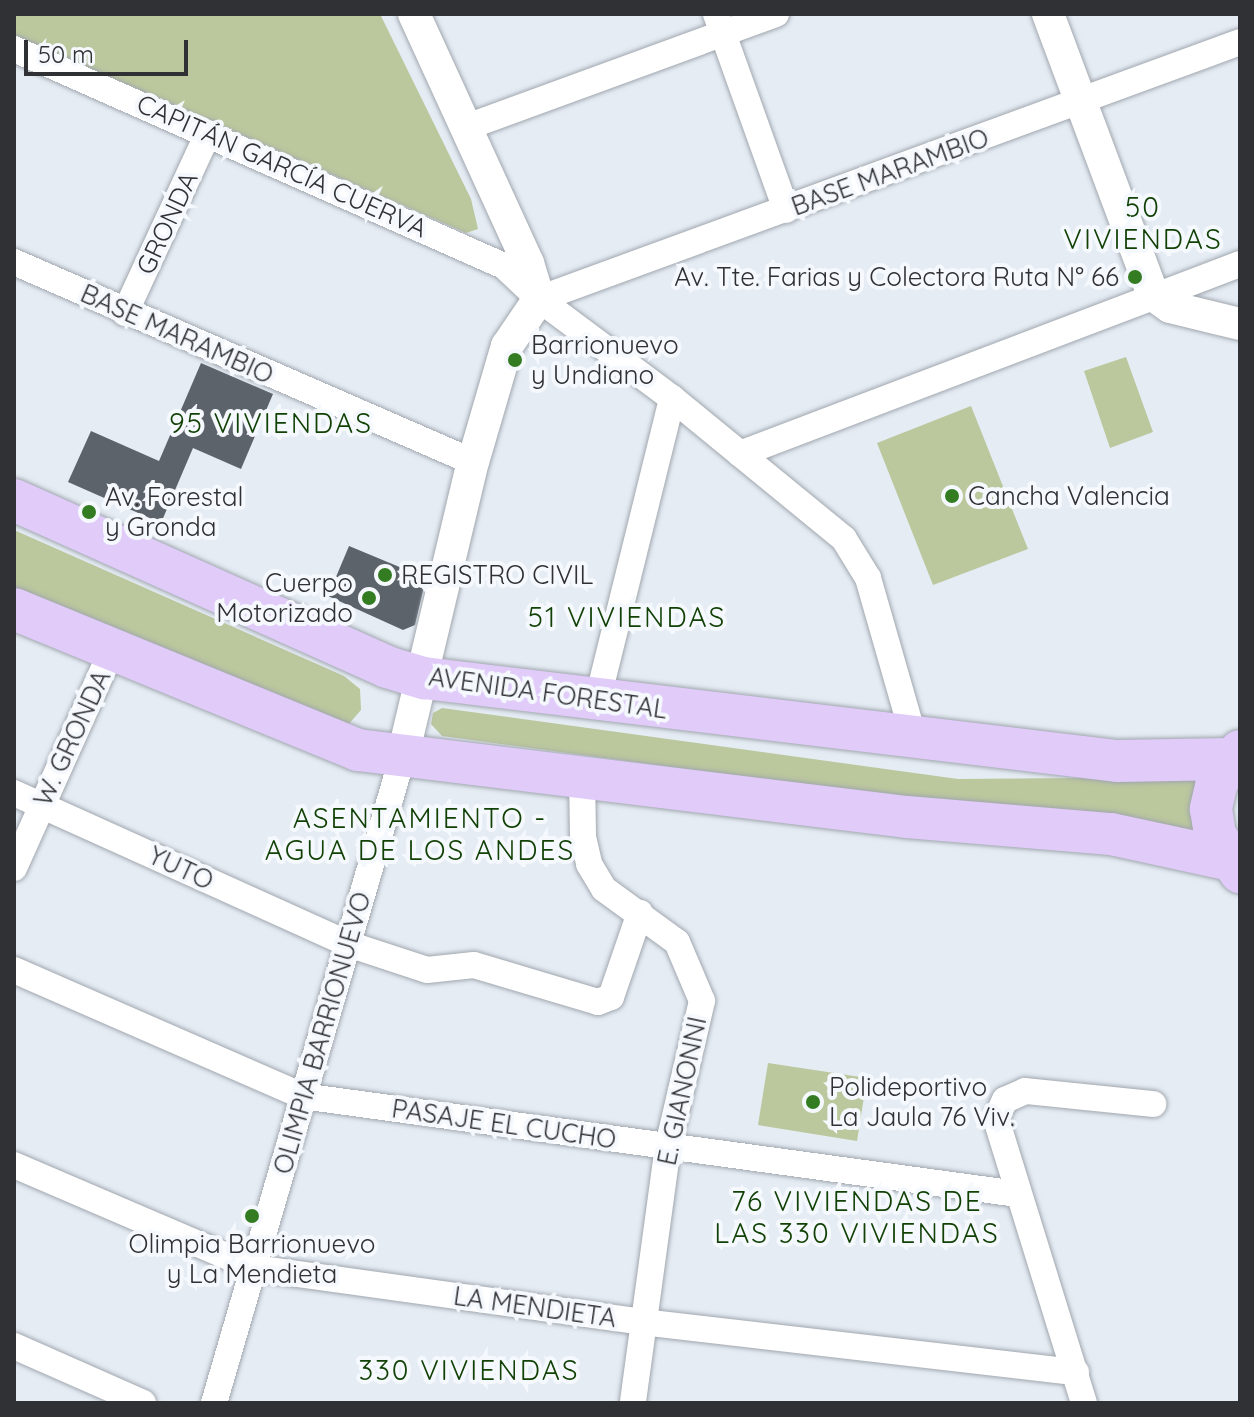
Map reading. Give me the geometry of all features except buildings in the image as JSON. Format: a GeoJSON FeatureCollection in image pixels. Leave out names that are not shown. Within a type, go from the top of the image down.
{"type":"FeatureCollection","features":[{"type":"Feature","properties":{"kind":"main road","name":"AVENIDA FORESTAL"},"geometry":{"type":"LineString","coordinates":[[14,500],[387,667],[424,678],[597,702],[913,735],[1117,761],[1235,755]]}},
{"type":"Feature","properties":{"kind":"main road"},"geometry":{"type":"LineString","coordinates":[[14,609],[111,652],[358,750],[907,817],[1111,834],[1234,866]]}},
{"type":"Feature","properties":{"kind":"main road"},"geometry":{"type":"LineString","coordinates":[[1234,866],[1215,835],[1211,809],[1217,782],[1235,755]]}},
{"type":"Feature","properties":{"kind":"street"},"geometry":{"type":"LineString","coordinates":[[414,14],[467,127],[539,299]]}},
{"type":"Feature","properties":{"kind":"street"},"geometry":{"type":"LineString","coordinates":[[467,127],[719,24],[776,14]]}},
{"type":"Feature","properties":{"kind":"street"},"geometry":{"type":"LineString","coordinates":[[1048,14],[1153,295],[1170,307],[1240,324]]}},
{"type":"Feature","properties":{"kind":"street"},"geometry":{"type":"LineString","coordinates":[[719,24],[786,210]]}},
{"type":"Feature","properties":{"kind":"street","name":"BASE MARAMBIO"},"geometry":{"type":"LineString","coordinates":[[539,299],[1240,42]]}},
{"type":"Feature","properties":{"kind":"street","name":"CAPITÁN GARCÍA CUERVA"},"geometry":{"type":"LineString","coordinates":[[14,49],[486,255],[539,299],[672,398],[844,539],[868,578],[913,735]]}},
{"type":"Feature","properties":{"kind":"street","name":"GRONDA"},"geometry":{"type":"LineString","coordinates":[[125,313],[208,133]]}},
{"type":"Feature","properties":{"kind":"street","name":"BASE MARAMBIO"},"geometry":{"type":"LineString","coordinates":[[14,262],[125,313],[473,462]]}},
{"type":"Feature","properties":{"kind":"street"},"geometry":{"type":"LineString","coordinates":[[740,454],[1240,264]]}},
{"type":"Feature","properties":{"kind":"street","name":"OLIMPIA BARRIONUEVO"},"geometry":{"type":"LineString","coordinates":[[214,1403],[403,755],[424,678],[473,462],[507,346],[539,299]]}},
{"type":"Feature","properties":{"kind":"street"},"geometry":{"type":"LineString","coordinates":[[597,702],[672,398]]}},
{"type":"Feature","properties":{"kind":"street","name":"W. GRONDA"},"geometry":{"type":"LineString","coordinates":[[14,868],[111,652]]}},
{"type":"Feature","properties":{"kind":"street","name":"E. GIANONNI"},"geometry":{"type":"LineString","coordinates":[[582,777],[583,837],[589,864],[604,889],[677,942],[702,1001],[668,1146],[633,1403]]}},
{"type":"Feature","properties":{"kind":"street","name":"YUTO"},"geometry":{"type":"LineString","coordinates":[[14,793],[348,944],[427,970],[474,965],[598,1002],[611,997],[640,913]]}},
{"type":"Feature","properties":{"kind":"street","name":"PASAJE EL CUCHO"},"geometry":{"type":"LineString","coordinates":[[14,970],[302,1096],[1017,1194]]}},
{"type":"Feature","properties":{"kind":"street"},"geometry":{"type":"LineString","coordinates":[[1084,1403],[996,1119],[1005,1100],[1025,1091],[1153,1104]]}},
{"type":"Feature","properties":{"kind":"street","name":"LA MENDIETA"},"geometry":{"type":"LineString","coordinates":[[14,1165],[254,1268],[642,1322],[1076,1372]]}},
{"type":"Feature","properties":{"kind":"street"},"geometry":{"type":"LineString","coordinates":[[14,1346],[143,1403]]}},
{"type":"Feature","properties":{"kind":"green space"},"geometry":{"type":"Polygon","coordinates":[[[14,14],[380,14],[471,199],[478,229],[466,233],[14,35],[14,14]]]}},
{"type":"Feature","properties":{"kind":"green space"},"geometry":{"type":"Polygon","coordinates":[[[1126,357],[1153,432],[1110,448],[1084,371],[1126,357]]]}},
{"type":"Feature","properties":{"kind":"green space","name":"Cancha Valencia"},"geometry":{"type":"Polygon","coordinates":[[[971,406],[1028,549],[933,585],[877,443],[971,406]]]}},
{"type":"Feature","properties":{"kind":"green space"},"geometry":{"type":"Polygon","coordinates":[[[14,530],[344,676],[360,689],[361,710],[347,726],[326,726],[14,588],[14,530]]]}},
{"type":"Feature","properties":{"kind":"green space"},"geometry":{"type":"Polygon","coordinates":[[[442,708],[958,779],[1206,777],[1204,839],[442,736],[431,724],[433,713],[442,708]]]}},
{"type":"Feature","properties":{"kind":"green space","name":"Polideportivo La Jaula 76 Viv."},"geometry":{"type":"Polygon","coordinates":[[[768,1063],[867,1078],[857,1141],[758,1125],[768,1063]]]}},
{"type":"Feature","properties":{"kind":"place","name":"Av. Tte. Farias y Colectora Ruta N° 66"},"geometry":{"type":"Point","coordinates":[1135,277]}},
{"type":"Feature","properties":{"kind":"place","name":"Barrionuevo y Undiano"},"geometry":{"type":"Point","coordinates":[515,360]}},
{"type":"Feature","properties":{"kind":"place","name":"Cancha Valencia"},"geometry":{"type":"Point","coordinates":[952,496]}},
{"type":"Feature","properties":{"kind":"place","name":"Av. Forestal y Gronda"},"geometry":{"type":"Point","coordinates":[89,512]}},
{"type":"Feature","properties":{"kind":"place","name":"REGISTRO CIVIL"},"geometry":{"type":"Point","coordinates":[385,575]}},
{"type":"Feature","properties":{"kind":"place","name":"Cuerpo Motorizado"},"geometry":{"type":"Point","coordinates":[369,598]}},
{"type":"Feature","properties":{"kind":"place","name":"Polideportivo La Jaula 76 Viv."},"geometry":{"type":"Point","coordinates":[813,1102]}},
{"type":"Feature","properties":{"kind":"place","name":"Olimpia Barrionuevo y La Mendieta"},"geometry":{"type":"Point","coordinates":[252,1216]}},
{"type":"Feature","properties":{"kind":"district","name":"50 VIVIENDAS"},"geometry":{"type":"Point","coordinates":[1143,223]}},
{"type":"Feature","properties":{"kind":"district","name":"95 VIVIENDAS"},"geometry":{"type":"Point","coordinates":[271,423]}},
{"type":"Feature","properties":{"kind":"district","name":"51 VIVIENDAS"},"geometry":{"type":"Point","coordinates":[627,617]}},
{"type":"Feature","properties":{"kind":"district","name":"ASENTAMIENTO - AGUA DE LOS ANDES"},"geometry":{"type":"Point","coordinates":[420,834]}},
{"type":"Feature","properties":{"kind":"district","name":"76 VIVIENDAS DE LAS 330 VIVIENDAS"},"geometry":{"type":"Point","coordinates":[857,1217]}},
{"type":"Feature","properties":{"kind":"district","name":"330 VIVIENDAS"},"geometry":{"type":"Point","coordinates":[469,1370]}}]}
